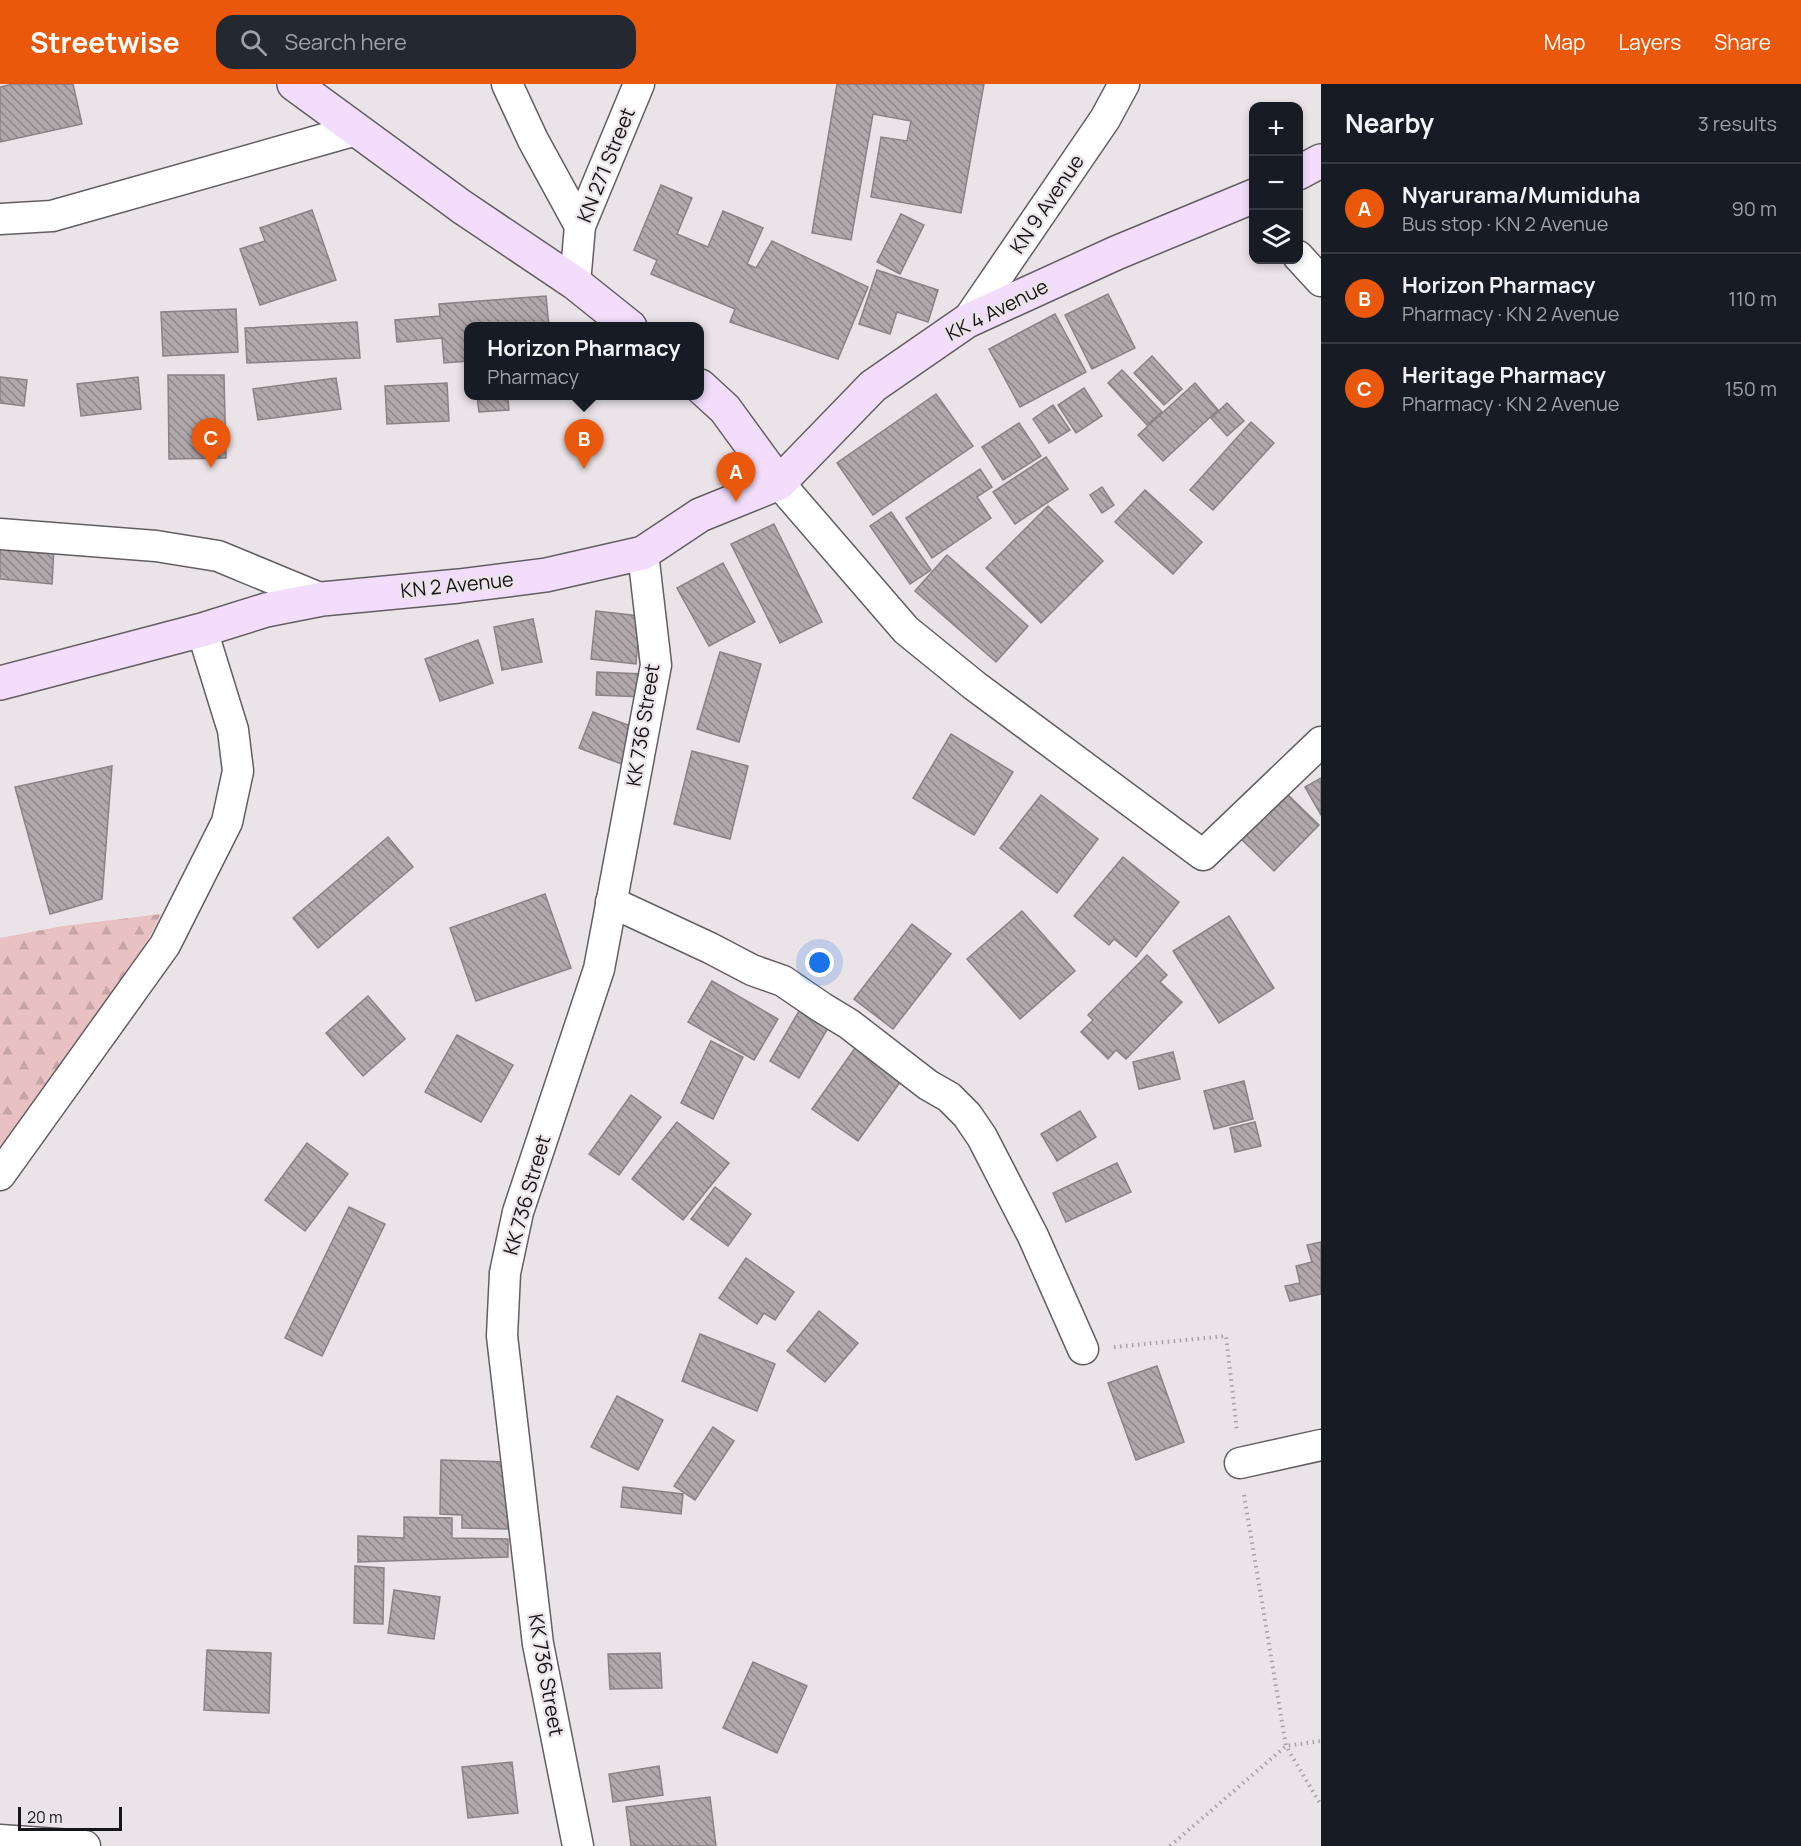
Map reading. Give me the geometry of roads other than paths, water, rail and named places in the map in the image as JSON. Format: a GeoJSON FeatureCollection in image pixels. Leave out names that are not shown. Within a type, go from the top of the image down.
{"type":"FeatureCollection","features":[{"type":"Feature","properties":{"kind":"main road"},"geometry":{"type":"LineString","coordinates":[[294,84],[462,207],[575,283],[624,322]]}},
{"type":"Feature","properties":{"kind":"main road"},"geometry":{"type":"LineString","coordinates":[[1303,171],[1321,161]]}},
{"type":"Feature","properties":{"kind":"main road","name":"KK 4 Avenue"},"geometry":{"type":"LineString","coordinates":[[779,483],[873,386],[967,321],[1116,253],[1249,201]]}},
{"type":"Feature","properties":{"kind":"main road"},"geometry":{"type":"LineString","coordinates":[[704,390],[725,409],[779,483]]}},
{"type":"Feature","properties":{"kind":"main road","name":"KN 2 Avenue"},"geometry":{"type":"LineString","coordinates":[[0,683],[202,630],[266,609],[322,599],[546,575],[643,553],[700,515],[779,483]]}},
{"type":"Feature","properties":{"kind":"street"},"geometry":{"type":"LineString","coordinates":[[507,84],[533,140],[579,226]]}},
{"type":"Feature","properties":{"kind":"street","name":"KN 271 Street"},"geometry":{"type":"LineString","coordinates":[[575,283],[579,226],[639,84]]}},
{"type":"Feature","properties":{"kind":"street","name":"KN 9 Avenue"},"geometry":{"type":"LineString","coordinates":[[967,321],[1105,119],[1124,84]]}},
{"type":"Feature","properties":{"kind":"street"},"geometry":{"type":"LineString","coordinates":[[0,219],[52,216],[356,130]]}},
{"type":"Feature","properties":{"kind":"street"},"geometry":{"type":"LineString","coordinates":[[1303,261],[1321,281]]}},
{"type":"Feature","properties":{"kind":"street"},"geometry":{"type":"LineString","coordinates":[[779,483],[906,630],[975,686],[1203,855],[1321,742]]}},
{"type":"Feature","properties":{"kind":"street"},"geometry":{"type":"LineString","coordinates":[[0,534],[156,546],[218,555],[322,599]]}},
{"type":"Feature","properties":{"kind":"street","name":"KK 736 Street"},"geometry":{"type":"LineString","coordinates":[[578,1846],[538,1644],[502,1336],[505,1273],[518,1212],[599,969],[656,665],[643,553]]}},
{"type":"Feature","properties":{"kind":"street"},"geometry":{"type":"LineString","coordinates":[[0,1175],[165,945],[227,822],[238,771],[232,730],[202,630]]}},
{"type":"Feature","properties":{"kind":"street"},"geometry":{"type":"LineString","coordinates":[[611,902],[752,970],[783,981],[849,1024],[928,1084],[949,1097],[968,1115],[982,1137],[1033,1236],[1083,1349]]}},
{"type":"Feature","properties":{"kind":"street"},"geometry":{"type":"LineString","coordinates":[[1240,1462],[1321,1445]]}},
{"type":"Feature","properties":{"kind":"street"},"geometry":{"type":"LineString","coordinates":[[0,1839],[85,1846]]}},
{"type":"Feature","properties":{"kind":"place","name":"Heritage Pharmacy"},"geometry":{"type":"Point","coordinates":[211,468]}},
{"type":"Feature","properties":{"kind":"place","name":"Horizon Pharmacy"},"geometry":{"type":"Point","coordinates":[584,469]}},
{"type":"Feature","properties":{"kind":"place","name":"Nyarurama/Mumiduha"},"geometry":{"type":"Point","coordinates":[736,502]}}]}
